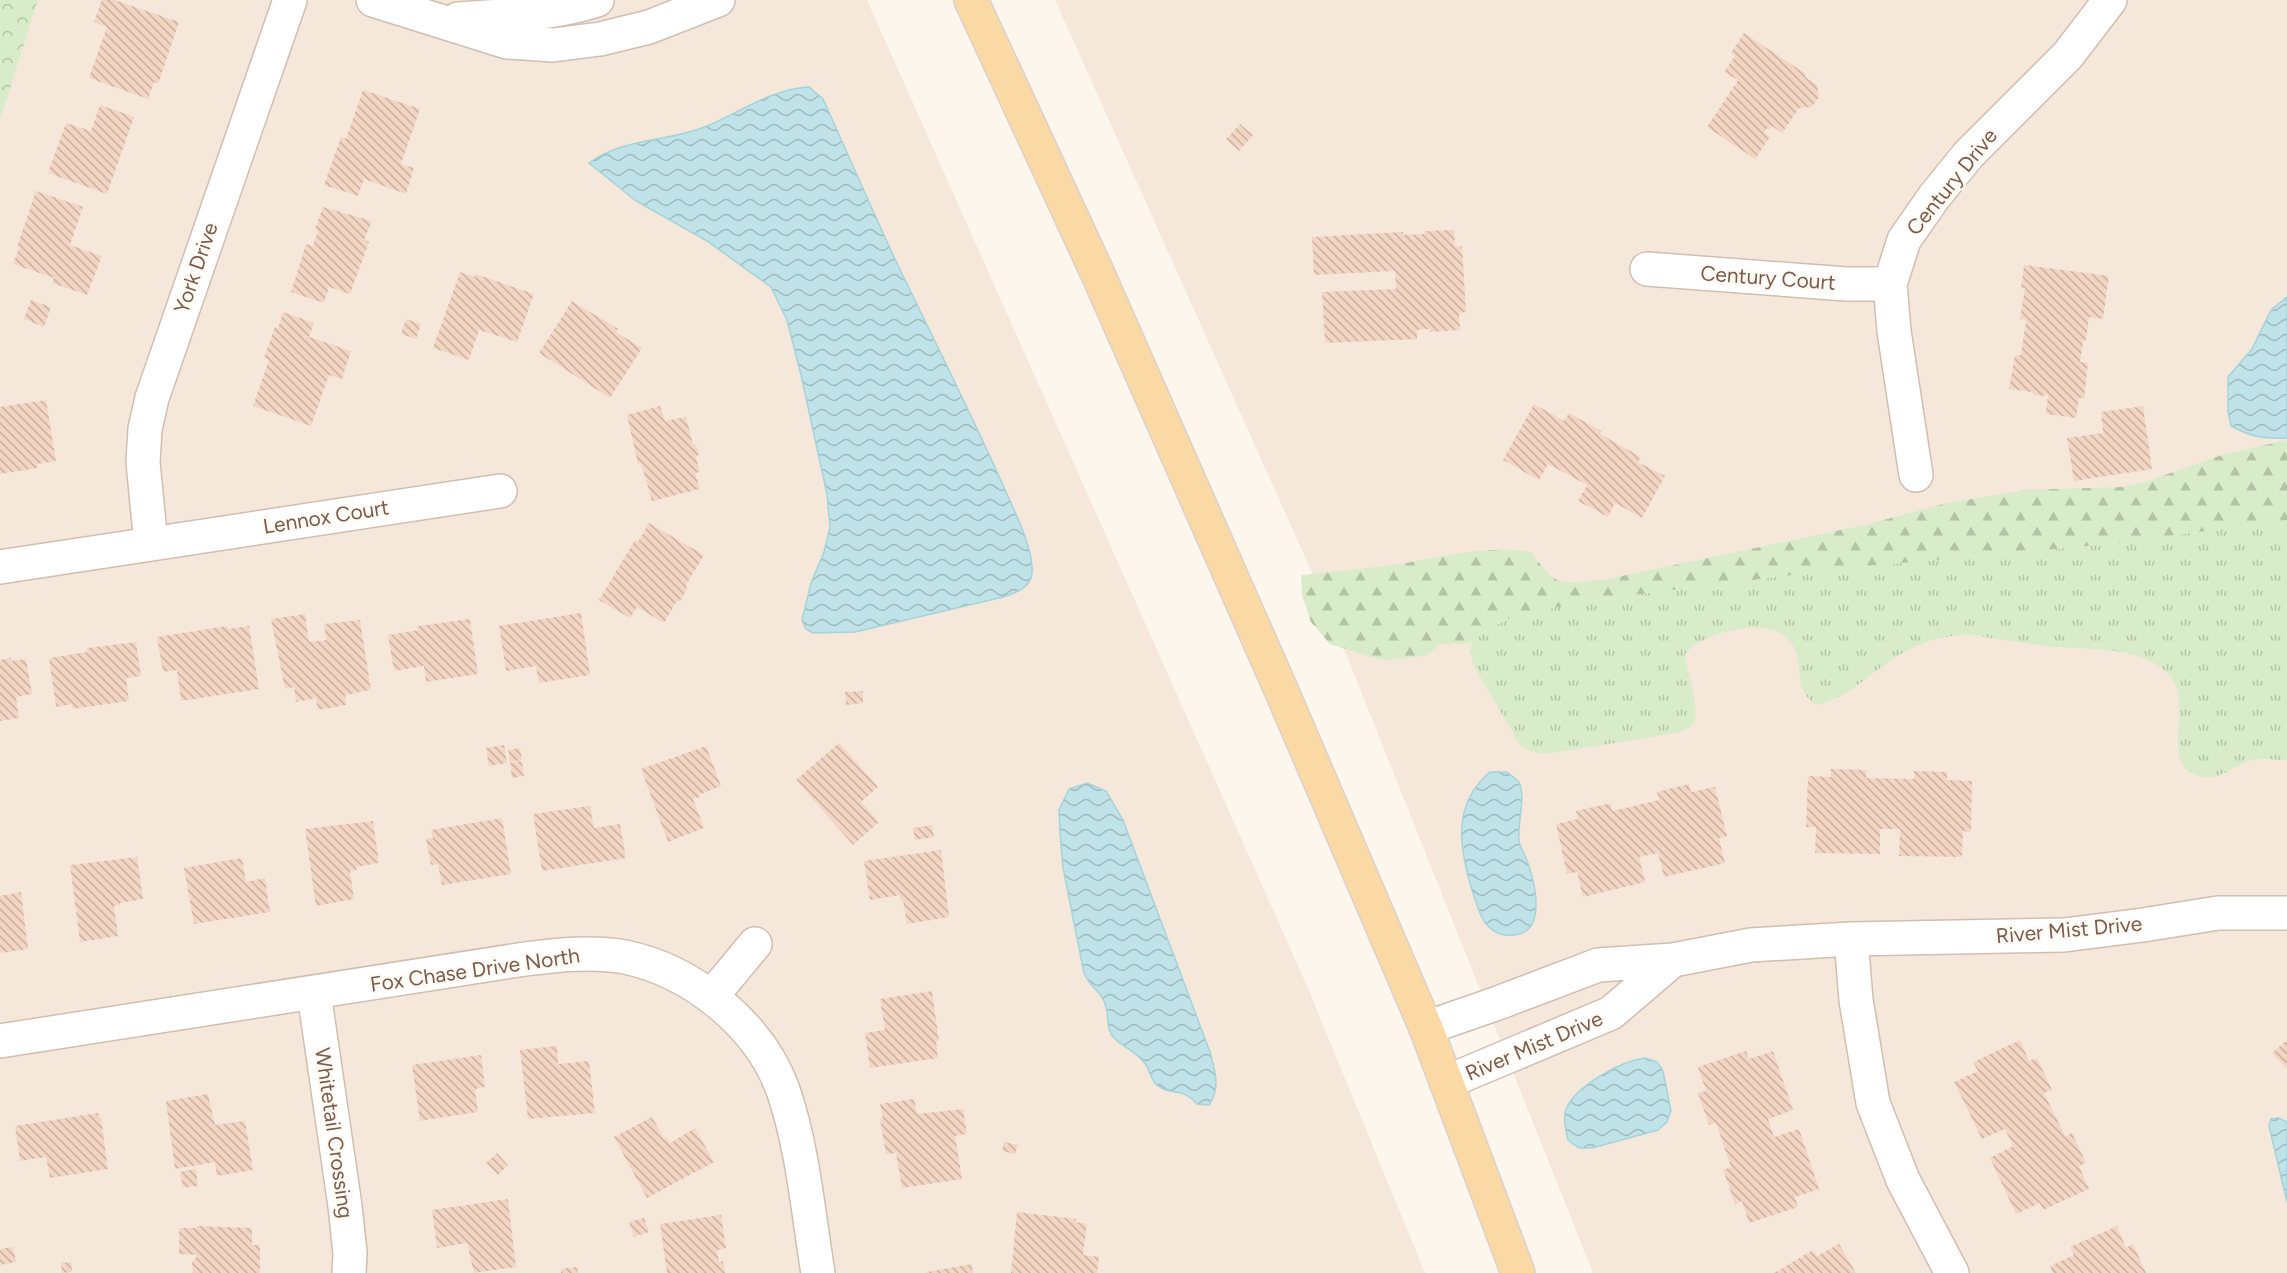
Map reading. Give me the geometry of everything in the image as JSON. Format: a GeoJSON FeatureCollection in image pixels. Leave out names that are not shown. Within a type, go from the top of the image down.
{"type":"FeatureCollection","features":[{"type":"Feature","properties":{"kind":"main road"},"geometry":{"type":"LineString","coordinates":[[971,0],[1107,293],[1277,681],[1426,1028],[1518,1273]]}},
{"type":"Feature","properties":{"kind":"street","name":"York Drive"},"geometry":{"type":"LineString","coordinates":[[151,544],[142,462],[145,429],[152,398],[290,0]]}},
{"type":"Feature","properties":{"kind":"street"},"geometry":{"type":"LineString","coordinates":[[372,0],[507,42],[554,45],[600,39],[649,27],[718,0]]}},
{"type":"Feature","properties":{"kind":"street"},"geometry":{"type":"LineString","coordinates":[[442,20],[517,15],[597,0]]}},
{"type":"Feature","properties":{"kind":"street","name":"Century Drive"},"geometry":{"type":"LineString","coordinates":[[1916,475],[1893,331],[1890,284],[1904,240],[1934,197],[1968,155],[2068,55],[2110,0]]}},
{"type":"Feature","properties":{"kind":"street","name":"Century Court"},"geometry":{"type":"LineString","coordinates":[[1647,269],[1846,284],[1890,284]]}},
{"type":"Feature","properties":{"kind":"street","name":"Lennox Court"},"geometry":{"type":"LineString","coordinates":[[0,567],[500,490]]}},
{"type":"Feature","properties":{"kind":"street","name":"River Mist Drive"},"geometry":{"type":"LineString","coordinates":[[1426,1028],[1598,964],[1673,960],[1752,945],[1851,939],[2064,934],[2218,913],[2287,913]]}},
{"type":"Feature","properties":{"kind":"street"},"geometry":{"type":"LineString","coordinates":[[1851,939],[1856,1000],[1873,1102],[1903,1180],[1952,1273]]}},
{"type":"Feature","properties":{"kind":"street"},"geometry":{"type":"LineString","coordinates":[[711,997],[755,944]]}},
{"type":"Feature","properties":{"kind":"street","name":"Fox Chase Drive North"},"geometry":{"type":"LineString","coordinates":[[0,1041],[576,953],[624,957],[662,968],[688,981],[735,1018],[760,1047],[782,1088],[795,1133],[818,1273]]}},
{"type":"Feature","properties":{"kind":"street","name":"River Mist Drive"},"geometry":{"type":"LineString","coordinates":[[1447,1082],[1611,1013],[1673,960]]}},
{"type":"Feature","properties":{"kind":"street","name":"Whitetail Crossing"},"geometry":{"type":"LineString","coordinates":[[314,993],[345,1206],[350,1253],[349,1273]]}},
{"type":"Feature","properties":{"kind":"shaded area"},"geometry":{"type":"Polygon","coordinates":[[[38,0],[867,0],[1307,986],[1425,1273],[0,1273],[0,121],[38,0]]]}},
{"type":"Feature","properties":{"kind":"shaded area"},"geometry":{"type":"Polygon","coordinates":[[[1055,0],[2287,0],[2287,1273],[1593,1273],[1327,606],[1055,0]]]}},
{"type":"Feature","properties":{"kind":"green space"},"geometry":{"type":"Polygon","coordinates":[[[0,0],[38,0],[0,121],[0,0]]]}},
{"type":"Feature","properties":{"kind":"green space"},"geometry":{"type":"Polygon","coordinates":[[[2287,440],[2287,520],[2110,544],[1856,567],[1617,597],[1518,614],[1486,630],[1472,643],[1441,644],[1425,656],[1387,660],[1373,658],[1330,644],[1311,622],[1302,595],[1301,575],[1500,550],[1531,552],[1547,572],[1560,581],[1603,580],[1869,524],[1943,504],[2026,490],[2121,487],[2145,482],[2222,455],[2287,440]]]}},
{"type":"Feature","properties":{"kind":"green space"},"geometry":{"type":"Polygon","coordinates":[[[2287,520],[2287,760],[2251,760],[2215,776],[2201,776],[2183,766],[2178,743],[2179,700],[2170,676],[2149,661],[2124,652],[2045,646],[1970,635],[1953,636],[1923,643],[1904,652],[1846,693],[1817,705],[1804,691],[1797,656],[1788,639],[1778,632],[1766,629],[1735,630],[1706,639],[1685,654],[1696,711],[1693,724],[1689,727],[1676,733],[1547,754],[1530,751],[1520,745],[1474,666],[1470,651],[1472,643],[1486,630],[1518,614],[1617,597],[1856,567],[2110,544],[2287,520]]]}},
{"type":"Feature","properties":{"kind":"water"},"geometry":{"type":"Polygon","coordinates":[[[809,87],[823,99],[894,257],[1022,527],[1032,563],[1029,583],[1012,594],[855,632],[813,633],[806,629],[802,620],[811,583],[824,552],[830,527],[827,494],[787,320],[771,287],[707,241],[636,201],[589,163],[616,149],[702,128],[781,92],[809,87]]]}},
{"type":"Feature","properties":{"kind":"water"},"geometry":{"type":"Polygon","coordinates":[[[2287,297],[2287,438],[2245,433],[2231,426],[2228,411],[2228,377],[2252,349],[2271,310],[2287,297]]]}},
{"type":"Feature","properties":{"kind":"water"},"geometry":{"type":"Polygon","coordinates":[[[1490,772],[1507,772],[1518,781],[1522,793],[1519,842],[1529,865],[1536,902],[1532,924],[1525,932],[1514,935],[1498,933],[1483,919],[1467,874],[1464,858],[1462,827],[1464,812],[1478,784],[1490,772]]]}},
{"type":"Feature","properties":{"kind":"water"},"geometry":{"type":"Polygon","coordinates":[[[1087,783],[1106,791],[1123,820],[1210,1052],[1216,1085],[1209,1105],[1197,1104],[1186,1095],[1167,1090],[1155,1083],[1143,1061],[1111,1035],[1104,1002],[1084,973],[1063,868],[1059,810],[1069,789],[1087,783]]]}},
{"type":"Feature","properties":{"kind":"water"},"geometry":{"type":"Polygon","coordinates":[[[1645,1058],[1657,1062],[1663,1071],[1671,1111],[1667,1122],[1658,1130],[1592,1148],[1579,1148],[1568,1140],[1565,1115],[1567,1107],[1580,1090],[1613,1069],[1645,1058]]]}},
{"type":"Feature","properties":{"kind":"water"},"geometry":{"type":"Polygon","coordinates":[[[2279,1118],[2287,1122],[2287,1202],[2269,1126],[2271,1119],[2279,1118]]]}},
{"type":"Feature","properties":{"kind":"building"},"geometry":{"type":"Polygon","coordinates":[[[102,0],[114,0],[179,22],[158,84],[154,82],[148,99],[89,78],[107,27],[94,22],[102,0]]]}},
{"type":"Feature","properties":{"kind":"building"},"geometry":{"type":"Polygon","coordinates":[[[1744,33],[1806,74],[1805,77],[1817,85],[1819,97],[1812,107],[1799,108],[1782,133],[1772,126],[1770,130],[1767,128],[1764,133],[1770,137],[1755,159],[1707,127],[1738,80],[1724,72],[1735,56],[1731,53],[1744,33]]]}},
{"type":"Feature","properties":{"kind":"building"},"geometry":{"type":"Polygon","coordinates":[[[363,90],[420,109],[401,164],[414,168],[406,194],[364,179],[358,196],[324,185],[341,137],[346,139],[363,90]]]}},
{"type":"Feature","properties":{"kind":"building"},"geometry":{"type":"Polygon","coordinates":[[[100,105],[134,117],[107,194],[48,173],[66,123],[91,131],[100,105]]]}},
{"type":"Feature","properties":{"kind":"building"},"geometry":{"type":"Polygon","coordinates":[[[1240,124],[1253,135],[1239,151],[1226,139],[1240,124]]]}},
{"type":"Feature","properties":{"kind":"building"},"geometry":{"type":"Polygon","coordinates":[[[36,191],[83,207],[70,245],[102,256],[87,295],[52,283],[54,278],[13,264],[36,191]]]}},
{"type":"Feature","properties":{"kind":"building"},"geometry":{"type":"Polygon","coordinates":[[[323,207],[372,221],[364,240],[369,242],[350,294],[329,287],[324,303],[291,292],[306,244],[313,246],[318,231],[315,229],[323,207]]]}},
{"type":"Feature","properties":{"kind":"building"},"geometry":{"type":"Polygon","coordinates":[[[1454,230],[1455,247],[1462,246],[1466,312],[1459,313],[1460,330],[1430,332],[1429,329],[1417,330],[1417,339],[1325,343],[1322,292],[1396,289],[1395,271],[1314,275],[1312,237],[1403,232],[1403,235],[1425,234],[1424,231],[1454,230]]]}},
{"type":"Feature","properties":{"kind":"building"},"geometry":{"type":"Polygon","coordinates":[[[2024,265],[2109,276],[2103,319],[2089,317],[2086,340],[2083,342],[2080,362],[2088,363],[2084,398],[2079,398],[2076,418],[2046,414],[2048,394],[2035,395],[2032,392],[2009,389],[2015,355],[2021,355],[2026,320],[2020,319],[2025,288],[2021,288],[2024,265]]]}},
{"type":"Feature","properties":{"kind":"building"},"geometry":{"type":"Polygon","coordinates":[[[460,272],[475,277],[475,274],[534,294],[517,342],[479,330],[469,360],[433,348],[460,272]]]}},
{"type":"Feature","properties":{"kind":"building"},"geometry":{"type":"Polygon","coordinates":[[[31,300],[51,307],[44,327],[24,319],[31,300]]]}},
{"type":"Feature","properties":{"kind":"building"},"geometry":{"type":"Polygon","coordinates":[[[572,301],[618,329],[616,332],[642,348],[610,398],[539,353],[572,301]]]}},
{"type":"Feature","properties":{"kind":"building"},"geometry":{"type":"Polygon","coordinates":[[[283,312],[314,323],[309,337],[351,351],[342,379],[329,375],[311,426],[253,406],[269,360],[264,358],[283,312]]]}},
{"type":"Feature","properties":{"kind":"building"},"geometry":{"type":"Polygon","coordinates":[[[406,319],[421,324],[416,339],[401,334],[406,319]]]}},
{"type":"Feature","properties":{"kind":"building"},"geometry":{"type":"Polygon","coordinates":[[[46,400],[56,461],[37,464],[38,468],[0,474],[0,407],[46,400]]]}},
{"type":"Feature","properties":{"kind":"building"},"geometry":{"type":"Polygon","coordinates":[[[1534,404],[1564,421],[1569,413],[1641,457],[1638,462],[1665,476],[1642,518],[1615,503],[1608,517],[1578,501],[1587,485],[1548,464],[1539,480],[1503,460],[1534,404]]]}},
{"type":"Feature","properties":{"kind":"building"},"geometry":{"type":"Polygon","coordinates":[[[660,406],[665,421],[686,417],[693,444],[696,445],[699,454],[696,458],[700,472],[695,473],[700,489],[652,501],[641,463],[638,464],[627,415],[660,406]]]}},
{"type":"Feature","properties":{"kind":"building"},"geometry":{"type":"Polygon","coordinates":[[[2143,406],[2152,469],[2074,481],[2067,438],[2103,433],[2101,412],[2143,406]]]}},
{"type":"Feature","properties":{"kind":"building"},"geometry":{"type":"Polygon","coordinates":[[[649,523],[704,555],[686,585],[687,589],[680,601],[676,602],[664,623],[637,607],[630,618],[599,600],[635,540],[638,542],[649,523]]]}},
{"type":"Feature","properties":{"kind":"building"},"geometry":{"type":"Polygon","coordinates":[[[581,613],[590,675],[539,683],[536,666],[506,671],[499,626],[581,613]]]}},
{"type":"Feature","properties":{"kind":"building"},"geometry":{"type":"Polygon","coordinates":[[[305,614],[309,642],[326,640],[324,624],[360,620],[371,690],[345,695],[346,705],[318,710],[316,698],[296,702],[294,687],[285,689],[271,619],[305,614]]]}},
{"type":"Feature","properties":{"kind":"building"},"geometry":{"type":"Polygon","coordinates":[[[470,619],[478,674],[426,682],[424,666],[394,671],[388,635],[418,630],[418,626],[470,619]]]}},
{"type":"Feature","properties":{"kind":"building"},"geometry":{"type":"Polygon","coordinates":[[[227,626],[228,629],[249,626],[259,689],[181,701],[177,670],[163,672],[157,637],[227,626]]]}},
{"type":"Feature","properties":{"kind":"building"},"geometry":{"type":"Polygon","coordinates":[[[136,642],[141,676],[126,678],[129,701],[73,709],[72,704],[56,707],[49,658],[87,652],[87,648],[136,642]]]}},
{"type":"Feature","properties":{"kind":"building"},"geometry":{"type":"Polygon","coordinates":[[[11,658],[11,661],[26,659],[32,694],[16,697],[19,718],[0,721],[0,660],[11,658]]]}},
{"type":"Feature","properties":{"kind":"building"},"geometry":{"type":"Polygon","coordinates":[[[863,691],[863,703],[846,705],[845,692],[863,691]]]}},
{"type":"Feature","properties":{"kind":"building"},"geometry":{"type":"Polygon","coordinates":[[[839,743],[878,787],[861,802],[879,822],[853,845],[796,780],[839,743]]]}},
{"type":"Feature","properties":{"kind":"building"},"geometry":{"type":"Polygon","coordinates":[[[504,745],[507,763],[489,766],[486,748],[504,745]]]}},
{"type":"Feature","properties":{"kind":"building"},"geometry":{"type":"Polygon","coordinates":[[[706,746],[721,786],[693,799],[704,828],[668,842],[641,769],[706,746]]]}},
{"type":"Feature","properties":{"kind":"building"},"geometry":{"type":"Polygon","coordinates":[[[520,748],[522,760],[510,762],[508,750],[520,748]]]}},
{"type":"Feature","properties":{"kind":"building"},"geometry":{"type":"Polygon","coordinates":[[[522,761],[524,776],[512,778],[510,763],[522,761]]]}},
{"type":"Feature","properties":{"kind":"building"},"geometry":{"type":"Polygon","coordinates":[[[1831,769],[1867,770],[1866,778],[1914,779],[1914,771],[1947,772],[1947,780],[1972,781],[1971,832],[1963,831],[1962,857],[1899,856],[1900,829],[1880,829],[1880,854],[1815,853],[1816,827],[1806,827],[1808,776],[1831,777],[1831,769]]]}},
{"type":"Feature","properties":{"kind":"building"},"geometry":{"type":"Polygon","coordinates":[[[1689,784],[1691,792],[1715,787],[1727,836],[1719,838],[1725,863],[1664,877],[1658,853],[1639,857],[1645,882],[1583,897],[1577,872],[1567,874],[1556,824],[1578,819],[1576,811],[1611,803],[1612,811],[1659,800],[1657,792],[1689,784]]]}},
{"type":"Feature","properties":{"kind":"building"},"geometry":{"type":"Polygon","coordinates":[[[590,806],[594,828],[620,824],[626,858],[542,871],[533,814],[590,806]]]}},
{"type":"Feature","properties":{"kind":"building"},"geometry":{"type":"Polygon","coordinates":[[[502,818],[511,874],[442,885],[438,864],[431,865],[426,839],[433,838],[431,830],[502,818]]]}},
{"type":"Feature","properties":{"kind":"building"},"geometry":{"type":"Polygon","coordinates":[[[373,821],[379,863],[356,867],[357,870],[350,871],[354,899],[316,906],[305,829],[373,821]]]}},
{"type":"Feature","properties":{"kind":"building"},"geometry":{"type":"Polygon","coordinates":[[[932,825],[934,837],[915,840],[913,828],[932,825]]]}},
{"type":"Feature","properties":{"kind":"building"},"geometry":{"type":"Polygon","coordinates":[[[941,850],[949,917],[907,924],[900,895],[870,900],[864,861],[941,850]]]}},
{"type":"Feature","properties":{"kind":"building"},"geometry":{"type":"Polygon","coordinates":[[[137,857],[143,899],[114,906],[118,936],[80,942],[70,865],[137,857]]]}},
{"type":"Feature","properties":{"kind":"building"},"geometry":{"type":"Polygon","coordinates":[[[242,858],[246,882],[265,878],[270,912],[194,924],[184,868],[242,858]]]}},
{"type":"Feature","properties":{"kind":"building"},"geometry":{"type":"Polygon","coordinates":[[[21,892],[28,949],[0,953],[0,896],[21,892]]]}},
{"type":"Feature","properties":{"kind":"building"},"geometry":{"type":"Polygon","coordinates":[[[932,991],[939,1041],[936,1041],[938,1058],[870,1068],[865,1033],[885,1030],[880,999],[932,991]]]}},
{"type":"Feature","properties":{"kind":"building"},"geometry":{"type":"Polygon","coordinates":[[[2020,1040],[2029,1061],[2037,1058],[2052,1090],[2044,1093],[2065,1136],[2072,1133],[2086,1163],[2079,1166],[2089,1189],[2043,1210],[2040,1203],[2016,1214],[1990,1158],[2013,1146],[2005,1129],[1982,1139],[1954,1082],[1978,1071],[1973,1062],[2020,1040]]]}},
{"type":"Feature","properties":{"kind":"building"},"geometry":{"type":"Polygon","coordinates":[[[2287,1040],[2287,1069],[2272,1053],[2287,1040]]]}},
{"type":"Feature","properties":{"kind":"building"},"geometry":{"type":"Polygon","coordinates":[[[557,1046],[558,1064],[589,1061],[595,1113],[528,1119],[520,1050],[557,1046]]]}},
{"type":"Feature","properties":{"kind":"building"},"geometry":{"type":"Polygon","coordinates":[[[1746,1051],[1749,1059],[1773,1051],[1793,1110],[1768,1119],[1774,1137],[1799,1129],[1819,1189],[1795,1197],[1798,1207],[1749,1223],[1742,1201],[1735,1204],[1723,1170],[1731,1167],[1716,1123],[1709,1125],[1698,1093],[1706,1091],[1698,1067],[1746,1051]]]}},
{"type":"Feature","properties":{"kind":"building"},"geometry":{"type":"Polygon","coordinates":[[[481,1055],[485,1087],[475,1089],[478,1112],[420,1121],[412,1065],[481,1055]]]}},
{"type":"Feature","properties":{"kind":"building"},"geometry":{"type":"Polygon","coordinates":[[[208,1094],[215,1125],[245,1121],[253,1170],[217,1176],[215,1162],[175,1169],[166,1101],[208,1094]]]}},
{"type":"Feature","properties":{"kind":"building"},"geometry":{"type":"Polygon","coordinates":[[[914,1099],[917,1114],[963,1109],[967,1134],[955,1136],[962,1179],[902,1188],[896,1153],[886,1154],[880,1104],[914,1099]]]}},
{"type":"Feature","properties":{"kind":"building"},"geometry":{"type":"Polygon","coordinates":[[[98,1113],[101,1118],[108,1169],[50,1178],[46,1157],[20,1161],[15,1126],[98,1113]]]}},
{"type":"Feature","properties":{"kind":"building"},"geometry":{"type":"Polygon","coordinates":[[[652,1117],[664,1138],[666,1137],[670,1143],[695,1128],[714,1162],[647,1198],[614,1137],[652,1117]]]}},
{"type":"Feature","properties":{"kind":"building"},"geometry":{"type":"Polygon","coordinates":[[[1004,1142],[1018,1145],[1015,1154],[1002,1151],[1004,1142]]]}},
{"type":"Feature","properties":{"kind":"building"},"geometry":{"type":"Polygon","coordinates":[[[497,1153],[508,1165],[498,1175],[486,1163],[497,1153]]]}},
{"type":"Feature","properties":{"kind":"building"},"geometry":{"type":"Polygon","coordinates":[[[196,1169],[198,1186],[183,1188],[180,1172],[196,1169]]]}},
{"type":"Feature","properties":{"kind":"building"},"geometry":{"type":"Polygon","coordinates":[[[508,1199],[516,1267],[474,1273],[467,1243],[437,1248],[432,1210],[508,1199]]]}},
{"type":"Feature","properties":{"kind":"building"},"geometry":{"type":"Polygon","coordinates":[[[1017,1212],[1076,1219],[1076,1222],[1087,1224],[1083,1255],[1099,1257],[1097,1273],[1011,1273],[1017,1212]]]}},
{"type":"Feature","properties":{"kind":"building"},"geometry":{"type":"Polygon","coordinates":[[[721,1215],[726,1248],[717,1250],[719,1262],[723,1261],[725,1273],[667,1273],[660,1224],[721,1215]]]}},
{"type":"Feature","properties":{"kind":"building"},"geometry":{"type":"Polygon","coordinates":[[[644,1218],[649,1232],[634,1237],[629,1222],[644,1218]]]}},
{"type":"Feature","properties":{"kind":"building"},"geometry":{"type":"Polygon","coordinates":[[[197,1226],[252,1228],[252,1245],[260,1245],[260,1273],[193,1273],[192,1262],[196,1255],[179,1254],[179,1228],[197,1228],[197,1226]]]}},
{"type":"Feature","properties":{"kind":"building"},"geometry":{"type":"Polygon","coordinates":[[[2117,1226],[2126,1248],[2133,1244],[2146,1273],[2053,1273],[2050,1266],[2074,1255],[2070,1247],[2117,1226]]]}},
{"type":"Feature","properties":{"kind":"building"},"geometry":{"type":"Polygon","coordinates":[[[1839,1244],[1856,1273],[1774,1273],[1813,1250],[1817,1256],[1839,1244]]]}},
{"type":"Feature","properties":{"kind":"building"},"geometry":{"type":"Polygon","coordinates":[[[13,1247],[16,1262],[0,1265],[0,1249],[13,1247]]]}},
{"type":"Feature","properties":{"kind":"building"},"geometry":{"type":"Polygon","coordinates":[[[71,1262],[72,1272],[62,1273],[61,1263],[71,1262]]]}},
{"type":"Feature","properties":{"kind":"building"},"geometry":{"type":"Polygon","coordinates":[[[972,1264],[973,1273],[927,1273],[927,1272],[972,1264]]]}},
{"type":"Feature","properties":{"kind":"building"},"geometry":{"type":"Polygon","coordinates":[[[577,1267],[578,1273],[561,1273],[561,1269],[577,1267]]]}}]}
